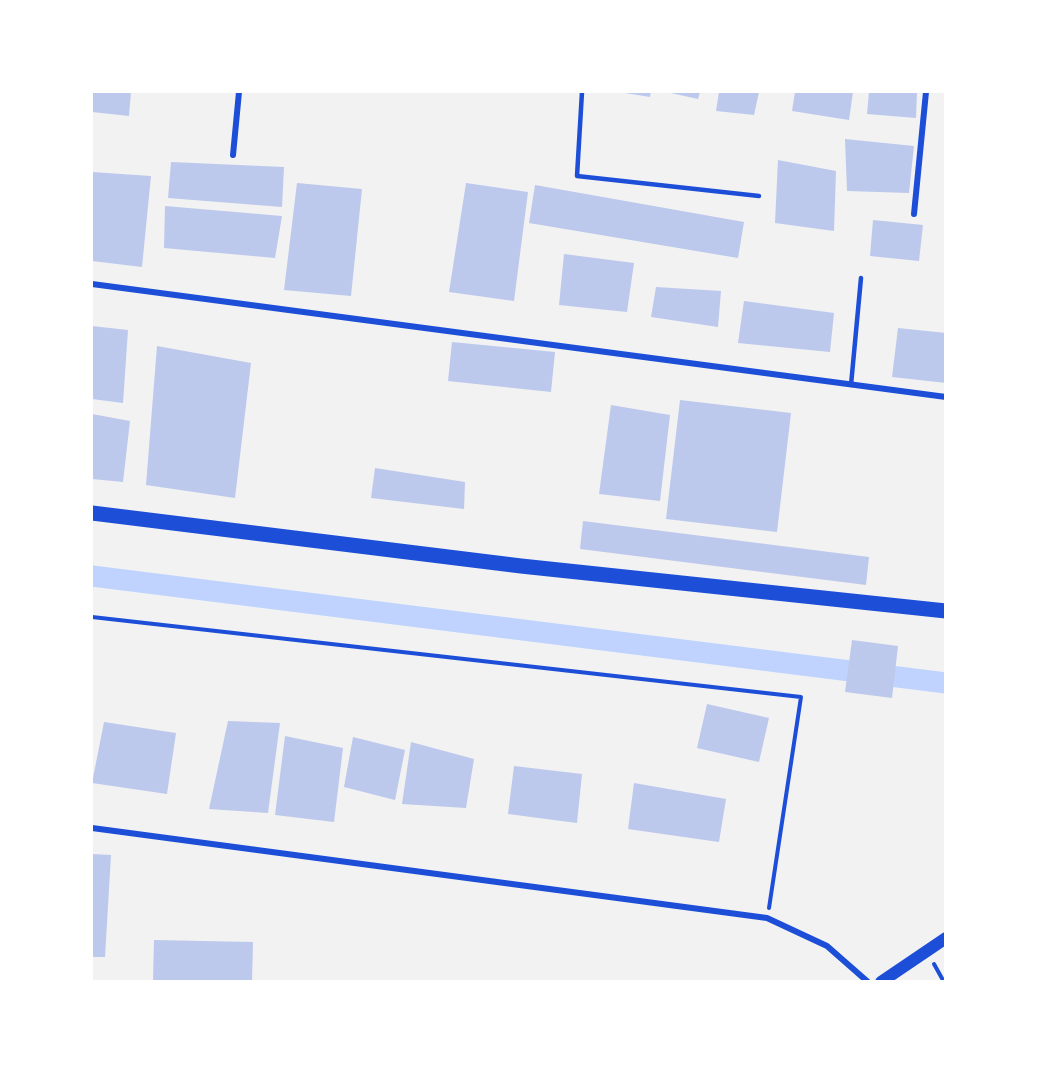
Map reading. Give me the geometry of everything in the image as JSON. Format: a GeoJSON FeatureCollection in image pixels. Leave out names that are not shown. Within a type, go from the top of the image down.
{"type":"FeatureCollection","features":[{"type":"Feature","properties":{"kind":"main road"},"geometry":{"type":"LineString","coordinates":[[92,513],[521,566],[945,611]]}},
{"type":"Feature","properties":{"kind":"main road"},"geometry":{"type":"LineString","coordinates":[[881,981],[928,952],[945,938]]}},
{"type":"Feature","properties":{"kind":"street"},"geometry":{"type":"LineString","coordinates":[[233,155],[239,92]]}},
{"type":"Feature","properties":{"kind":"street"},"geometry":{"type":"LineString","coordinates":[[914,214],[926,92]]}},
{"type":"Feature","properties":{"kind":"street"},"geometry":{"type":"LineString","coordinates":[[92,284],[945,398]]}},
{"type":"Feature","properties":{"kind":"street"},"geometry":{"type":"LineString","coordinates":[[92,828],[767,918],[827,946],[868,981]]}},
{"type":"Feature","properties":{"kind":"lane"},"geometry":{"type":"LineString","coordinates":[[582,92],[577,176],[759,196]]}},
{"type":"Feature","properties":{"kind":"lane"},"geometry":{"type":"LineString","coordinates":[[851,385],[861,278]]}},
{"type":"Feature","properties":{"kind":"path"},"geometry":{"type":"LineString","coordinates":[[92,617],[801,698],[767,918]]}},
{"type":"Feature","properties":{"kind":"path"},"geometry":{"type":"LineString","coordinates":[[928,952],[944,981]]}},
{"type":"Feature","properties":{"kind":"building"},"geometry":{"type":"Polygon","coordinates":[[[92,92],[131,92],[129,116],[92,112],[92,92]]]}},
{"type":"Feature","properties":{"kind":"building"},"geometry":{"type":"Polygon","coordinates":[[[619,92],[651,92],[650,97],[619,92]]]}},
{"type":"Feature","properties":{"kind":"building"},"geometry":{"type":"Polygon","coordinates":[[[666,92],[700,92],[698,99],[666,92]]]}},
{"type":"Feature","properties":{"kind":"building"},"geometry":{"type":"Polygon","coordinates":[[[719,92],[759,92],[754,115],[716,111],[719,92]]]}},
{"type":"Feature","properties":{"kind":"building"},"geometry":{"type":"Polygon","coordinates":[[[795,92],[853,92],[849,120],[792,111],[795,92]]]}},
{"type":"Feature","properties":{"kind":"building"},"geometry":{"type":"Polygon","coordinates":[[[869,92],[917,92],[916,118],[867,114],[869,92]]]}},
{"type":"Feature","properties":{"kind":"building"},"geometry":{"type":"Polygon","coordinates":[[[845,139],[914,146],[909,193],[847,191],[845,139]]]}},
{"type":"Feature","properties":{"kind":"building"},"geometry":{"type":"Polygon","coordinates":[[[778,160],[836,171],[834,231],[775,223],[778,160]]]}},
{"type":"Feature","properties":{"kind":"building"},"geometry":{"type":"Polygon","coordinates":[[[171,162],[284,167],[282,207],[168,198],[171,162]]]}},
{"type":"Feature","properties":{"kind":"building"},"geometry":{"type":"Polygon","coordinates":[[[92,172],[151,176],[142,267],[92,261],[92,172]]]}},
{"type":"Feature","properties":{"kind":"building"},"geometry":{"type":"Polygon","coordinates":[[[297,183],[362,189],[351,296],[284,290],[297,183]]]}},
{"type":"Feature","properties":{"kind":"building"},"geometry":{"type":"Polygon","coordinates":[[[466,183],[528,192],[514,301],[449,292],[466,183]]]}},
{"type":"Feature","properties":{"kind":"building"},"geometry":{"type":"Polygon","coordinates":[[[535,185],[744,222],[738,258],[529,223],[535,185]]]}},
{"type":"Feature","properties":{"kind":"building"},"geometry":{"type":"Polygon","coordinates":[[[165,206],[282,216],[275,258],[164,248],[165,206]]]}},
{"type":"Feature","properties":{"kind":"building"},"geometry":{"type":"Polygon","coordinates":[[[873,220],[923,225],[919,261],[870,256],[873,220]]]}},
{"type":"Feature","properties":{"kind":"building"},"geometry":{"type":"Polygon","coordinates":[[[564,254],[634,263],[627,312],[559,305],[564,254]]]}},
{"type":"Feature","properties":{"kind":"building"},"geometry":{"type":"Polygon","coordinates":[[[656,287],[721,291],[718,327],[651,317],[656,287]]]}},
{"type":"Feature","properties":{"kind":"building"},"geometry":{"type":"Polygon","coordinates":[[[744,301],[834,313],[830,352],[738,343],[744,301]]]}},
{"type":"Feature","properties":{"kind":"building"},"geometry":{"type":"Polygon","coordinates":[[[92,326],[128,330],[123,403],[92,399],[92,326]]]}},
{"type":"Feature","properties":{"kind":"building"},"geometry":{"type":"Polygon","coordinates":[[[898,328],[946,333],[946,383],[892,377],[898,328]]]}},
{"type":"Feature","properties":{"kind":"building"},"geometry":{"type":"Polygon","coordinates":[[[452,342],[555,352],[551,392],[448,381],[452,342]]]}},
{"type":"Feature","properties":{"kind":"building"},"geometry":{"type":"Polygon","coordinates":[[[157,346],[251,363],[235,498],[146,485],[157,346]]]}},
{"type":"Feature","properties":{"kind":"building"},"geometry":{"type":"Polygon","coordinates":[[[680,400],[791,413],[777,532],[666,519],[680,400]]]}},
{"type":"Feature","properties":{"kind":"building"},"geometry":{"type":"Polygon","coordinates":[[[611,405],[670,415],[660,501],[599,494],[611,405]]]}},
{"type":"Feature","properties":{"kind":"building"},"geometry":{"type":"Polygon","coordinates":[[[92,414],[130,421],[123,482],[92,479],[92,414]]]}},
{"type":"Feature","properties":{"kind":"building"},"geometry":{"type":"Polygon","coordinates":[[[375,468],[465,482],[464,509],[371,498],[375,468]]]}},
{"type":"Feature","properties":{"kind":"building"},"geometry":{"type":"Polygon","coordinates":[[[583,521],[869,557],[866,585],[580,549],[583,521]]]}},
{"type":"Feature","properties":{"kind":"building"},"geometry":{"type":"Polygon","coordinates":[[[852,640],[898,646],[892,698],[845,692],[852,640]]]}},
{"type":"Feature","properties":{"kind":"building"},"geometry":{"type":"Polygon","coordinates":[[[707,704],[769,718],[759,762],[697,748],[707,704]]]}},
{"type":"Feature","properties":{"kind":"building"},"geometry":{"type":"Polygon","coordinates":[[[228,721],[280,723],[268,813],[209,809],[228,721]]]}},
{"type":"Feature","properties":{"kind":"building"},"geometry":{"type":"Polygon","coordinates":[[[104,722],[176,733],[167,794],[92,783],[104,722]]]}},
{"type":"Feature","properties":{"kind":"building"},"geometry":{"type":"Polygon","coordinates":[[[285,736],[343,748],[334,822],[275,815],[285,736]]]}},
{"type":"Feature","properties":{"kind":"building"},"geometry":{"type":"Polygon","coordinates":[[[353,737],[405,750],[395,800],[344,787],[353,737]]]}},
{"type":"Feature","properties":{"kind":"building"},"geometry":{"type":"Polygon","coordinates":[[[411,742],[474,759],[466,808],[402,804],[411,742]]]}},
{"type":"Feature","properties":{"kind":"building"},"geometry":{"type":"Polygon","coordinates":[[[514,766],[582,774],[577,823],[508,814],[514,766]]]}},
{"type":"Feature","properties":{"kind":"building"},"geometry":{"type":"Polygon","coordinates":[[[634,783],[726,799],[719,842],[628,829],[634,783]]]}},
{"type":"Feature","properties":{"kind":"building"},"geometry":{"type":"Polygon","coordinates":[[[92,854],[111,855],[105,957],[92,957],[92,854]]]}},
{"type":"Feature","properties":{"kind":"building"},"geometry":{"type":"Polygon","coordinates":[[[154,940],[253,942],[252,982],[153,982],[154,940]]]}},
{"type":"Feature","properties":{"kind":"waterway"},"geometry":{"type":"LineString","coordinates":[[92,576],[946,683]]}}]}
